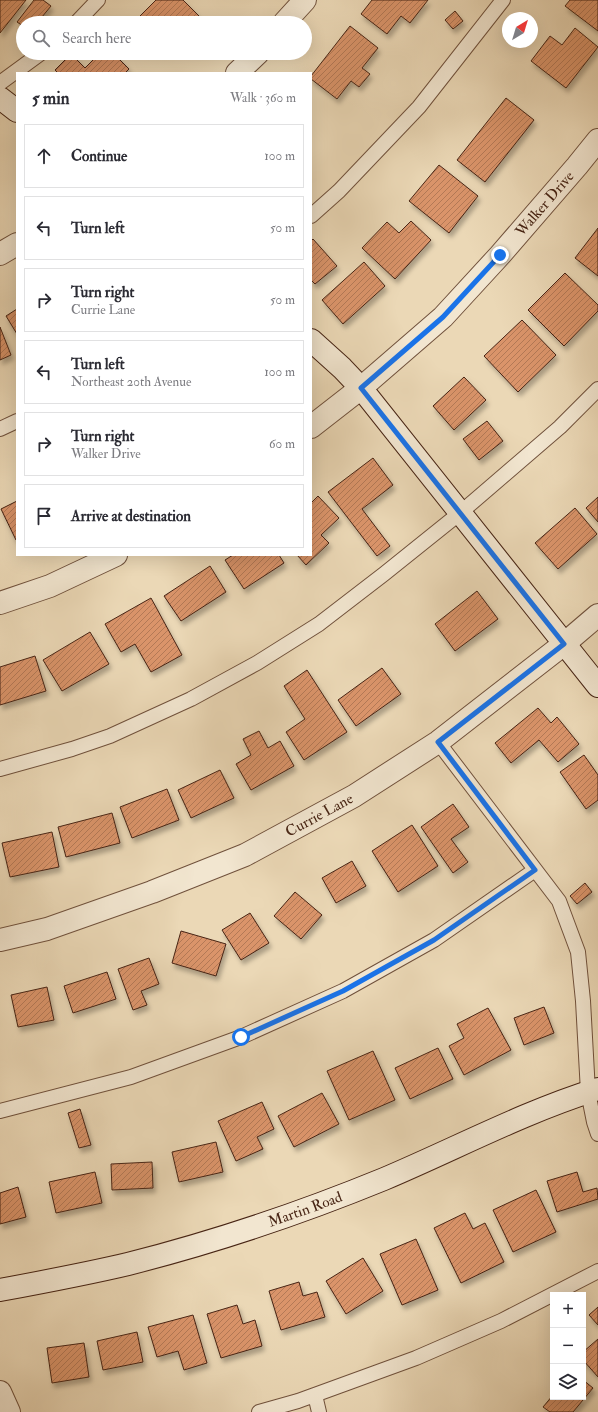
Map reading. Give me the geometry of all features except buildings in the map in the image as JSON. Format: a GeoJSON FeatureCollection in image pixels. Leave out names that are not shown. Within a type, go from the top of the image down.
{"type":"FeatureCollection","features":[{"type":"Feature","properties":{"kind":"street"},"geometry":{"type":"LineString","coordinates":[[290,16],[305,0]]}},
{"type":"Feature","properties":{"kind":"street"},"geometry":{"type":"LineString","coordinates":[[237,72],[250,60]]}},
{"type":"Feature","properties":{"kind":"street"},"geometry":{"type":"LineString","coordinates":[[0,98],[16,110]]}},
{"type":"Feature","properties":{"kind":"street","name":"Walker Drive"},"geometry":{"type":"LineString","coordinates":[[312,426],[361,388],[443,317],[505,249],[598,140]]}},
{"type":"Feature","properties":{"kind":"street"},"geometry":{"type":"LineString","coordinates":[[0,254],[16,245]]}},
{"type":"Feature","properties":{"kind":"street"},"geometry":{"type":"LineString","coordinates":[[312,341],[342,368],[361,388],[598,686]]}},
{"type":"Feature","properties":{"kind":"street"},"geometry":{"type":"LineString","coordinates":[[0,603],[50,586],[114,556]]}},
{"type":"Feature","properties":{"kind":"street","name":"Currie Lane"},"geometry":{"type":"LineString","coordinates":[[0,940],[47,929],[152,892],[245,855],[354,796],[438,742],[564,644],[598,615]]}},
{"type":"Feature","properties":{"kind":"street","name":"Martin Road"},"geometry":{"type":"LineString","coordinates":[[0,1290],[72,1277],[127,1264],[268,1222],[384,1179],[511,1121],[593,1090]]}},
{"type":"Feature","properties":{"kind":"street"},"geometry":{"type":"LineString","coordinates":[[0,1392],[9,1412]]}},
{"type":"Feature","properties":{"kind":"lane"},"geometry":{"type":"LineString","coordinates":[[83,16],[98,0]]}},
{"type":"Feature","properties":{"kind":"lane"},"geometry":{"type":"LineString","coordinates":[[312,215],[338,191],[419,107],[503,0]]}},
{"type":"Feature","properties":{"kind":"lane"},"geometry":{"type":"LineString","coordinates":[[0,83],[31,60]]}},
{"type":"Feature","properties":{"kind":"lane"},"geometry":{"type":"LineString","coordinates":[[0,769],[72,749],[110,736],[191,700],[251,667],[319,624],[460,514],[560,427],[598,389]]}},
{"type":"Feature","properties":{"kind":"lane"},"geometry":{"type":"LineString","coordinates":[[0,429],[16,422]]}},
{"type":"Feature","properties":{"kind":"lane"},"geometry":{"type":"LineString","coordinates":[[438,742],[559,901],[578,952],[593,1090],[594,1122],[598,1134]]}},
{"type":"Feature","properties":{"kind":"lane"},"geometry":{"type":"LineString","coordinates":[[0,1111],[131,1077],[241,1037],[343,991],[434,940],[535,870]]}},
{"type":"Feature","properties":{"kind":"lane"},"geometry":{"type":"LineString","coordinates":[[259,1412],[298,1401],[416,1358],[501,1321],[598,1271]]}},
{"type":"Feature","properties":{"kind":"lane"},"geometry":{"type":"LineString","coordinates":[[315,1395],[319,1412]]}},
{"type":"Feature","properties":{"kind":"route"},"geometry":{"type":"LineString","coordinates":[[241,1037],[343,991],[434,940],[535,870],[438,742],[564,644],[361,388],[443,317],[500,255]]}}]}
